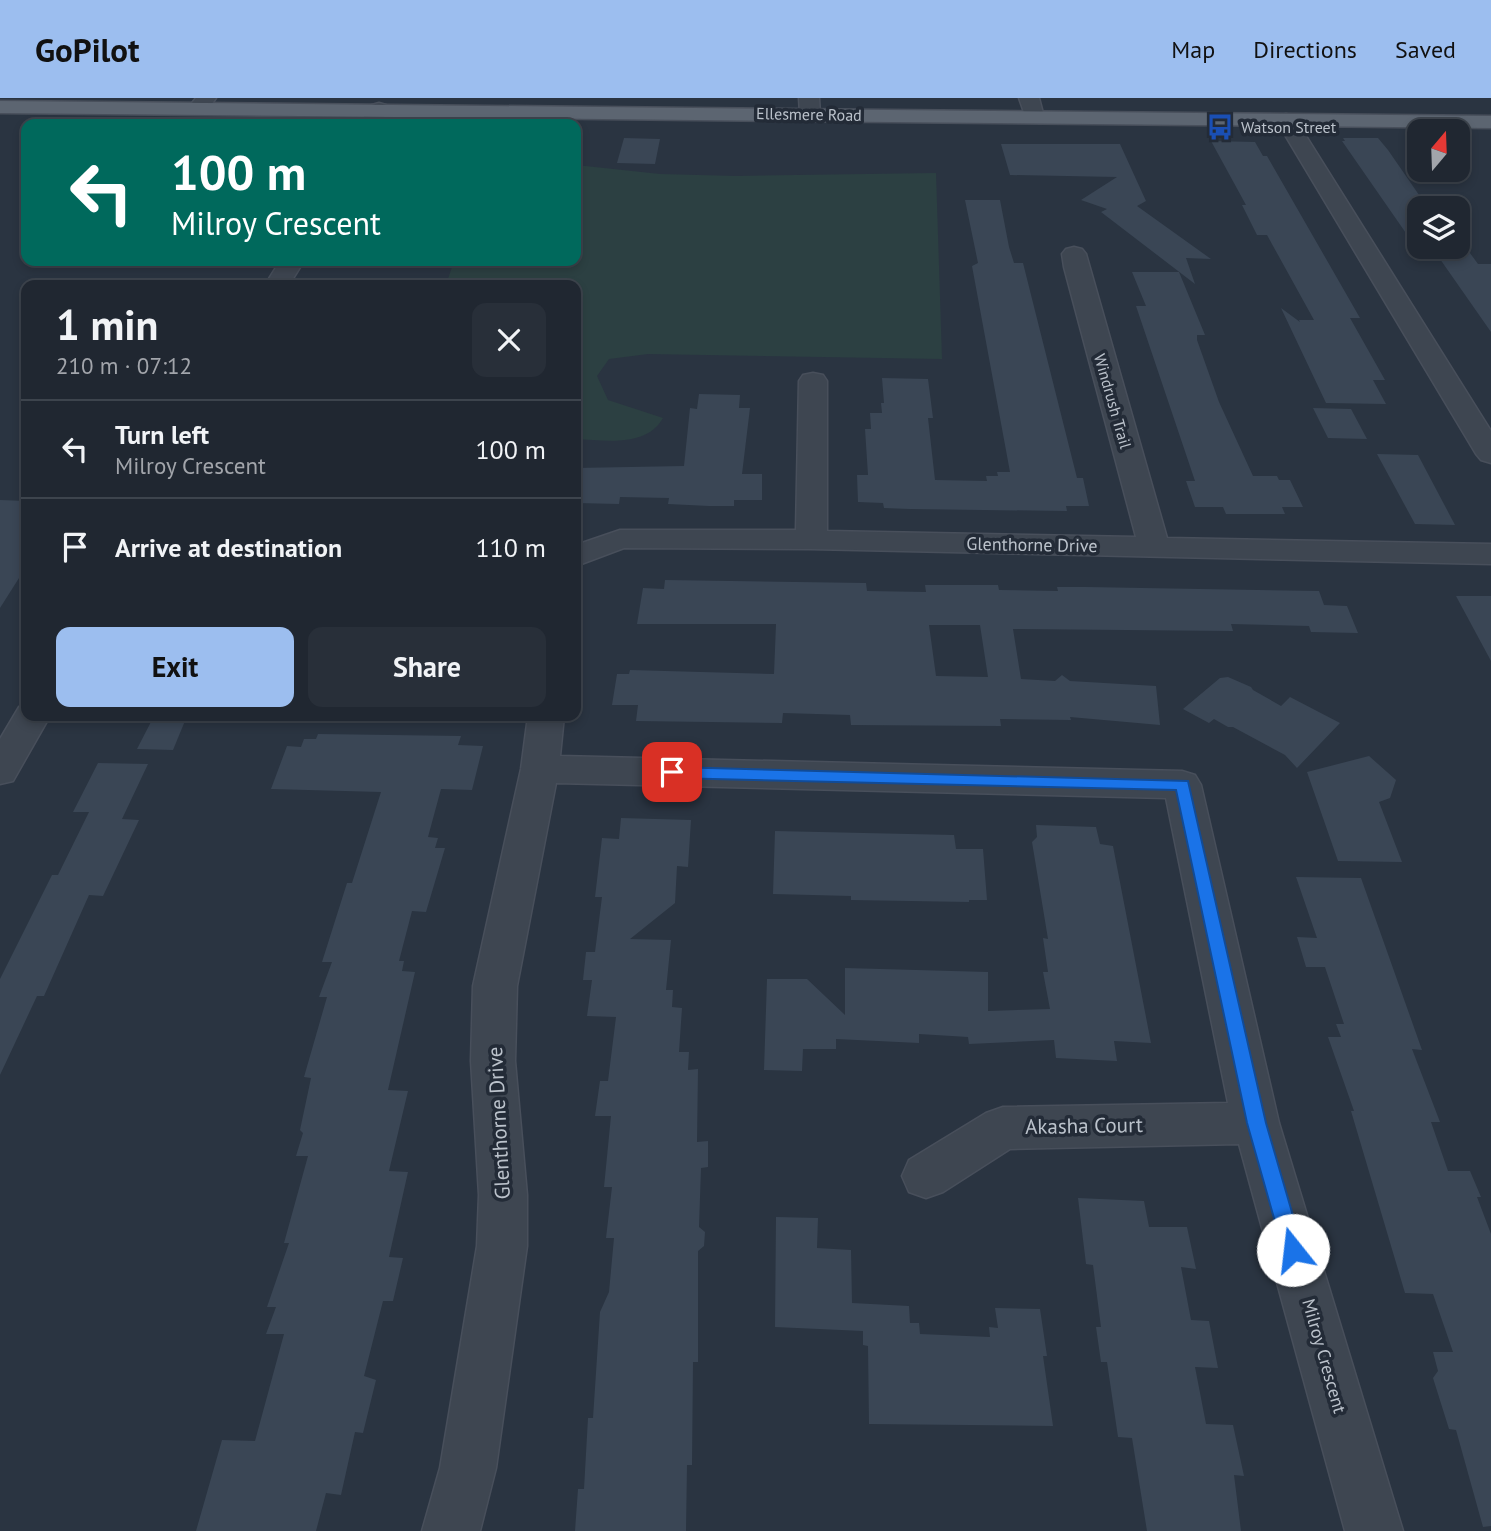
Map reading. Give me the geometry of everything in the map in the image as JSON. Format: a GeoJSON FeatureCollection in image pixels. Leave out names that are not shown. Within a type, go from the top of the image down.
{"type":"FeatureCollection","features":[{"type":"Feature","properties":{"kind":"main road","name":"Ellesmere Road"},"geometry":{"type":"LineString","coordinates":[[0,107],[202,103],[374,117],[809,106],[1031,108],[1286,120],[1491,122]]}},
{"type":"Feature","properties":{"kind":"street"},"geometry":{"type":"LineString","coordinates":[[1286,120],[1491,454]]}},
{"type":"Feature","properties":{"kind":"street","name":"Windrush Trail"},"geometry":{"type":"LineString","coordinates":[[1074,254],[1154,547]]}},
{"type":"Feature","properties":{"kind":"street"},"geometry":{"type":"LineString","coordinates":[[811,540],[813,381]]}},
{"type":"Feature","properties":{"kind":"street","name":"Glenthorne Drive"},"geometry":{"type":"LineString","coordinates":[[581,554],[620,539],[811,540],[1491,554]]}},
{"type":"Feature","properties":{"kind":"street"},"geometry":{"type":"LineString","coordinates":[[0,771],[29,721]]}},
{"type":"Feature","properties":{"kind":"street","name":"Glenthorne Drive"},"geometry":{"type":"LineString","coordinates":[[451,1531],[468,1468],[502,1246],[503,1195],[493,1061],[495,986],[540,769],[545,721]]}},
{"type":"Feature","properties":{"kind":"street","name":"Milroy Crescent"},"geometry":{"type":"LineString","coordinates":[[540,769],[1182,785],[1256,1123],[1374,1531]]}},
{"type":"Feature","properties":{"kind":"street","name":"Akasha Court"},"geometry":{"type":"LineString","coordinates":[[926,1176],[1003,1128],[1256,1123]]}},
{"type":"Feature","properties":{"kind":"green space"},"geometry":{"type":"Polygon","coordinates":[[[581,166],[660,174],[736,176],[936,173],[942,359],[648,354],[609,359],[597,376],[608,400],[663,418],[656,428],[635,438],[611,441],[581,439],[581,280],[448,280],[452,266],[581,266],[581,166]]]}},
{"type":"Feature","properties":{"kind":"building"},"geometry":{"type":"Polygon","coordinates":[[[624,138],[660,139],[655,164],[617,163],[624,138]]]}},
{"type":"Feature","properties":{"kind":"building"},"geometry":{"type":"Polygon","coordinates":[[[1343,138],[1378,138],[1407,178],[1407,182],[1410,182],[1420,196],[1407,196],[1407,235],[1342,141],[1345,141],[1343,138]]]}},
{"type":"Feature","properties":{"kind":"building"},"geometry":{"type":"Polygon","coordinates":[[[1211,141],[1255,142],[1263,156],[1267,156],[1360,318],[1350,318],[1385,380],[1373,380],[1386,404],[1326,403],[1281,308],[1300,322],[1299,320],[1314,320],[1267,235],[1257,235],[1242,205],[1246,205],[1211,141]]]}},
{"type":"Feature","properties":{"kind":"building"},"geometry":{"type":"Polygon","coordinates":[[[1001,144],[1120,144],[1146,201],[1137,206],[1211,259],[1186,258],[1195,284],[1101,212],[1107,209],[1081,200],[1117,177],[1010,175],[1001,144]]]}},
{"type":"Feature","properties":{"kind":"building"},"geometry":{"type":"Polygon","coordinates":[[[965,200],[1000,200],[1014,263],[1023,263],[1077,478],[1083,478],[1089,506],[1066,506],[1067,511],[910,509],[884,508],[883,503],[858,502],[857,475],[868,475],[865,429],[871,429],[870,413],[882,413],[882,378],[928,379],[933,418],[928,418],[935,480],[987,481],[986,476],[998,476],[997,472],[1010,472],[972,266],[978,263],[965,200]]]}},
{"type":"Feature","properties":{"kind":"building"},"geometry":{"type":"Polygon","coordinates":[[[1470,253],[1478,264],[1491,264],[1491,332],[1440,259],[1470,259],[1470,253]]]}},
{"type":"Feature","properties":{"kind":"building"},"geometry":{"type":"Polygon","coordinates":[[[1132,272],[1179,272],[1205,335],[1197,335],[1197,340],[1219,402],[1253,476],[1277,476],[1279,480],[1290,480],[1303,507],[1282,507],[1285,514],[1226,514],[1223,507],[1195,507],[1186,481],[1195,481],[1136,306],[1146,306],[1132,272]]]}},
{"type":"Feature","properties":{"kind":"building"},"geometry":{"type":"Polygon","coordinates":[[[699,394],[740,395],[739,408],[750,408],[742,474],[762,474],[762,500],[734,500],[734,506],[668,504],[669,498],[620,497],[619,504],[581,503],[581,468],[684,466],[690,408],[697,409],[699,394]]]}},
{"type":"Feature","properties":{"kind":"building"},"geometry":{"type":"Polygon","coordinates":[[[1313,408],[1351,409],[1367,439],[1328,438],[1313,408]]]}},
{"type":"Feature","properties":{"kind":"building"},"geometry":{"type":"Polygon","coordinates":[[[1377,454],[1418,455],[1455,525],[1415,524],[1377,454]]]}},
{"type":"Feature","properties":{"kind":"building"},"geometry":{"type":"Polygon","coordinates":[[[0,500],[21,501],[21,575],[0,608],[0,500]]]}},
{"type":"Feature","properties":{"kind":"building"},"geometry":{"type":"Polygon","coordinates":[[[665,580],[866,583],[867,591],[926,592],[925,585],[998,585],[999,590],[1058,591],[1057,587],[1319,591],[1324,605],[1347,606],[1358,633],[1311,632],[1309,626],[1231,624],[1233,631],[1013,629],[1021,679],[1055,681],[1062,675],[1070,681],[1156,686],[1160,725],[1070,717],[1071,720],[1000,719],[1001,726],[851,725],[850,715],[783,713],[782,723],[636,721],[638,705],[612,705],[617,674],[629,674],[630,670],[774,674],[776,624],[637,624],[643,588],[664,589],[665,580]],[[929,625],[936,676],[988,677],[980,625],[929,625]]]}},
{"type":"Feature","properties":{"kind":"building"},"geometry":{"type":"Polygon","coordinates":[[[1456,596],[1491,596],[1491,661],[1456,596]]]}},
{"type":"Feature","properties":{"kind":"building"},"geometry":{"type":"Polygon","coordinates":[[[1228,677],[1251,687],[1281,706],[1290,697],[1340,723],[1297,768],[1285,755],[1233,727],[1214,719],[1209,723],[1183,709],[1220,678],[1228,677]]]}},
{"type":"Feature","properties":{"kind":"building"},"geometry":{"type":"Polygon","coordinates":[[[151,721],[185,721],[173,750],[137,749],[151,721]]]}},
{"type":"Feature","properties":{"kind":"building"},"geometry":{"type":"Polygon","coordinates":[[[318,734],[461,736],[458,745],[483,746],[472,790],[441,789],[428,837],[438,838],[435,848],[445,848],[426,912],[412,911],[399,961],[404,961],[402,971],[415,972],[388,1090],[408,1091],[389,1171],[408,1172],[389,1257],[403,1258],[393,1301],[383,1301],[364,1376],[376,1380],[363,1433],[355,1432],[341,1495],[326,1493],[316,1531],[196,1531],[222,1440],[255,1441],[284,1334],[266,1334],[276,1307],[267,1307],[289,1243],[284,1243],[308,1156],[296,1156],[303,1133],[300,1130],[311,1078],[304,1077],[327,997],[319,997],[332,962],[322,962],[347,883],[352,883],[381,792],[271,789],[287,746],[301,747],[304,739],[316,739],[318,734]]]}},
{"type":"Feature","properties":{"kind":"building"},"geometry":{"type":"Polygon","coordinates":[[[1369,756],[1396,780],[1390,798],[1379,802],[1402,862],[1338,861],[1307,772],[1369,756]]]}},
{"type":"Feature","properties":{"kind":"building"},"geometry":{"type":"Polygon","coordinates":[[[98,763],[148,764],[122,819],[139,820],[103,896],[89,895],[44,996],[37,996],[0,1075],[0,979],[52,875],[58,875],[89,812],[73,812],[98,763]]]}},
{"type":"Feature","properties":{"kind":"building"},"geometry":{"type":"Polygon","coordinates":[[[621,818],[691,820],[688,867],[677,866],[675,903],[630,939],[671,940],[666,990],[673,990],[672,1007],[682,1008],[679,1052],[689,1052],[688,1070],[698,1069],[697,1142],[708,1141],[708,1167],[701,1168],[699,1227],[705,1232],[704,1246],[698,1251],[698,1362],[693,1362],[692,1465],[687,1465],[686,1531],[575,1531],[578,1489],[584,1489],[588,1418],[593,1418],[600,1312],[609,1292],[614,1238],[606,1238],[612,1187],[604,1187],[611,1116],[595,1116],[600,1081],[608,1081],[616,1017],[587,1016],[592,980],[583,980],[586,952],[595,952],[602,897],[595,897],[602,838],[619,839],[621,818]]]}},
{"type":"Feature","properties":{"kind":"building"},"geometry":{"type":"Polygon","coordinates":[[[1036,825],[1096,827],[1100,844],[1113,846],[1151,1043],[1114,1041],[1117,1061],[1056,1058],[1054,1040],[969,1044],[968,1037],[919,1034],[919,1043],[836,1039],[836,1049],[803,1049],[802,1071],[764,1070],[767,979],[807,979],[845,1015],[845,968],[988,972],[988,1011],[1050,1009],[1043,972],[1048,972],[1043,938],[1048,939],[1032,842],[1037,837],[1036,825]]]}},
{"type":"Feature","properties":{"kind":"building"},"geometry":{"type":"Polygon","coordinates":[[[775,831],[954,835],[956,849],[983,849],[987,900],[851,900],[851,896],[773,894],[775,831]]]}},
{"type":"Feature","properties":{"kind":"building"},"geometry":{"type":"Polygon","coordinates":[[[1296,877],[1361,878],[1422,1050],[1412,1049],[1440,1122],[1431,1122],[1448,1171],[1470,1171],[1481,1197],[1477,1197],[1491,1234],[1491,1526],[1483,1527],[1456,1430],[1449,1429],[1433,1378],[1438,1371],[1433,1352],[1453,1352],[1433,1294],[1405,1293],[1351,1111],[1354,1111],[1328,1037],[1341,1037],[1336,1024],[1344,1024],[1325,967],[1306,967],[1297,937],[1317,938],[1296,877]]]}},
{"type":"Feature","properties":{"kind":"building"},"geometry":{"type":"Polygon","coordinates":[[[1078,1198],[1144,1201],[1149,1227],[1187,1227],[1196,1269],[1181,1267],[1191,1320],[1209,1321],[1218,1368],[1195,1367],[1206,1424],[1233,1425],[1244,1476],[1234,1475],[1241,1531],[1147,1531],[1132,1438],[1118,1437],[1107,1362],[1101,1362],[1096,1327],[1101,1327],[1093,1265],[1086,1264],[1078,1198]]]}},
{"type":"Feature","properties":{"kind":"building"},"geometry":{"type":"Polygon","coordinates":[[[776,1217],[818,1218],[817,1248],[851,1250],[852,1303],[909,1306],[910,1323],[919,1323],[920,1334],[990,1337],[989,1327],[998,1328],[995,1308],[1040,1309],[1047,1356],[1043,1356],[1053,1426],[869,1424],[868,1346],[863,1345],[863,1331],[775,1327],[776,1217]]]}},
{"type":"Feature","properties":{"kind":"place","name":"Watson Street"},"geometry":{"type":"Point","coordinates":[1220,127]}},
{"type":"Feature","properties":{"kind":"route"},"geometry":{"type":"LineString","coordinates":[[672,772],[1182,785],[1256,1123],[1293,1250]]}}]}
